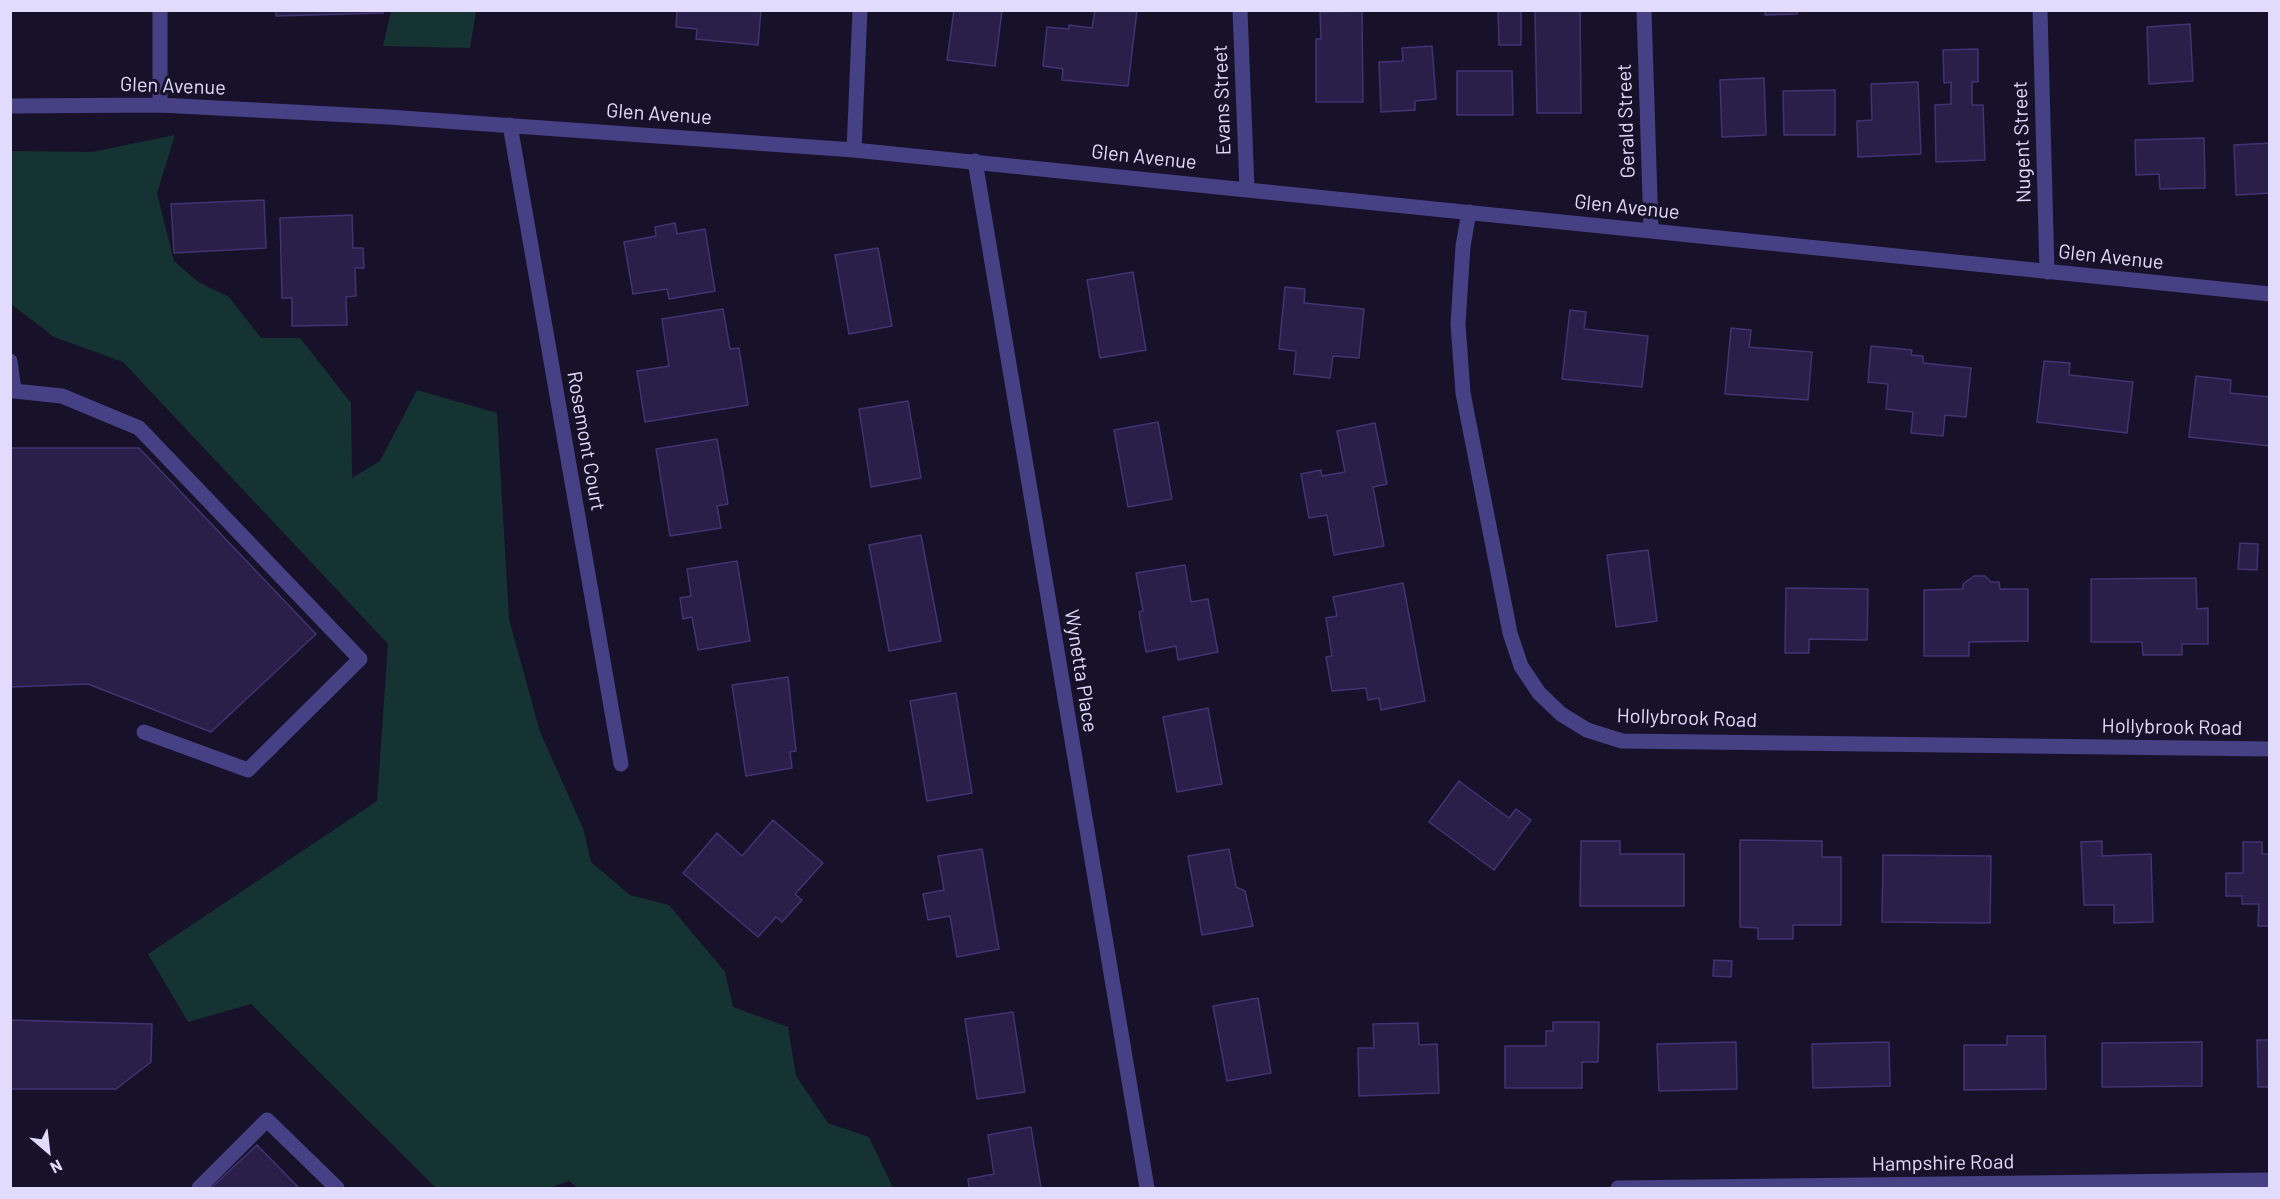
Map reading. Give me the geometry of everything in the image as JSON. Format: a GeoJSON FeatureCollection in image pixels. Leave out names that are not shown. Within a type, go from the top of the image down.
{"type":"FeatureCollection","features":[{"type":"Feature","properties":{"kind":"street"},"geometry":{"type":"LineString","coordinates":[[160,10],[160,105]]}},
{"type":"Feature","properties":{"kind":"street"},"geometry":{"type":"LineString","coordinates":[[854,150],[860,10]]}},
{"type":"Feature","properties":{"kind":"street","name":"Evans Street"},"geometry":{"type":"LineString","coordinates":[[1240,10],[1247,189]]}},
{"type":"Feature","properties":{"kind":"street","name":"Gerald Street"},"geometry":{"type":"LineString","coordinates":[[1644,10],[1651,230]]}},
{"type":"Feature","properties":{"kind":"street","name":"Nugent Street"},"geometry":{"type":"LineString","coordinates":[[2040,10],[2047,272]]}},
{"type":"Feature","properties":{"kind":"street","name":"Glen Avenue"},"geometry":{"type":"LineString","coordinates":[[10,105],[160,105],[510,125],[854,150],[2270,294]]}},
{"type":"Feature","properties":{"kind":"street","name":"Rosemont Court"},"geometry":{"type":"LineString","coordinates":[[510,125],[621,764]]}},
{"type":"Feature","properties":{"kind":"street","name":"Wynetta Place"},"geometry":{"type":"LineString","coordinates":[[975,161],[1147,1188]]}},
{"type":"Feature","properties":{"kind":"street","name":"Hollybrook Road"},"geometry":{"type":"LineString","coordinates":[[1469,212],[1463,246],[1458,324],[1463,393],[1510,633],[1521,666],[1539,693],[1561,714],[1587,730],[1622,741],[2270,749]]}},
{"type":"Feature","properties":{"kind":"street"},"geometry":{"type":"LineString","coordinates":[[10,361],[14,391],[62,396],[139,428],[360,659],[248,770],[144,732]]}},
{"type":"Feature","properties":{"kind":"street"},"geometry":{"type":"LineString","coordinates":[[199,1188],[267,1120],[337,1188]]}},
{"type":"Feature","properties":{"kind":"street","name":"Hampshire Road"},"geometry":{"type":"LineString","coordinates":[[1618,1188],[2270,1180]]}},
{"type":"Feature","properties":{"kind":"green space"},"geometry":{"type":"Polygon","coordinates":[[[391,11],[476,11],[470,48],[383,46],[391,11]]]}},
{"type":"Feature","properties":{"kind":"green space"},"geometry":{"type":"Polygon","coordinates":[[[175,135],[157,193],[174,261],[198,282],[229,297],[261,338],[300,338],[351,403],[352,478],[380,461],[417,390],[497,413],[509,619],[540,732],[583,828],[591,862],[630,895],[669,905],[725,972],[733,1007],[788,1027],[796,1076],[828,1123],[869,1137],[893,1188],[578,1188],[569,1181],[550,1188],[436,1188],[251,1004],[188,1022],[148,954],[377,801],[388,644],[123,362],[54,337],[11,304],[11,151],[92,152],[175,135]]]}},
{"type":"Feature","properties":{"kind":"building"},"geometry":{"type":"Polygon","coordinates":[[[276,10],[383,10],[383,13],[276,16],[276,10]]]}},
{"type":"Feature","properties":{"kind":"building"},"geometry":{"type":"Polygon","coordinates":[[[677,10],[761,10],[758,45],[696,39],[697,29],[676,27],[677,10]]]}},
{"type":"Feature","properties":{"kind":"building"},"geometry":{"type":"Polygon","coordinates":[[[954,10],[1002,10],[995,66],[947,60],[954,10]]]}},
{"type":"Feature","properties":{"kind":"building"},"geometry":{"type":"Polygon","coordinates":[[[1095,10],[1137,10],[1128,86],[1062,80],[1063,69],[1043,66],[1047,27],[1069,29],[1069,25],[1092,28],[1095,10]]]}},
{"type":"Feature","properties":{"kind":"building"},"geometry":{"type":"Polygon","coordinates":[[[1498,10],[1521,10],[1521,45],[1499,45],[1498,10]]]}},
{"type":"Feature","properties":{"kind":"building"},"geometry":{"type":"Polygon","coordinates":[[[1580,10],[1581,113],[1537,113],[1535,11],[1580,10]]]}},
{"type":"Feature","properties":{"kind":"building"},"geometry":{"type":"Polygon","coordinates":[[[1765,10],[1797,10],[1797,14],[1765,15],[1765,10]]]}},
{"type":"Feature","properties":{"kind":"building"},"geometry":{"type":"Polygon","coordinates":[[[1362,11],[1363,102],[1316,102],[1316,39],[1321,39],[1320,12],[1362,11]]]}},
{"type":"Feature","properties":{"kind":"building"},"geometry":{"type":"Polygon","coordinates":[[[2190,24],[2193,81],[2149,84],[2147,27],[2190,24]]]}},
{"type":"Feature","properties":{"kind":"building"},"geometry":{"type":"Polygon","coordinates":[[[1432,46],[1436,99],[1415,101],[1415,110],[1381,112],[1379,62],[1403,61],[1402,48],[1432,46]]]}},
{"type":"Feature","properties":{"kind":"building"},"geometry":{"type":"Polygon","coordinates":[[[1978,49],[1978,82],[1972,82],[1972,105],[1983,105],[1985,160],[1936,162],[1935,105],[1951,104],[1951,82],[1944,83],[1943,50],[1978,49]]]}},
{"type":"Feature","properties":{"kind":"building"},"geometry":{"type":"Polygon","coordinates":[[[1457,71],[1512,71],[1513,115],[1457,115],[1457,71]]]}},
{"type":"Feature","properties":{"kind":"building"},"geometry":{"type":"Polygon","coordinates":[[[1764,78],[1766,135],[1722,137],[1720,80],[1764,78]]]}},
{"type":"Feature","properties":{"kind":"building"},"geometry":{"type":"Polygon","coordinates":[[[1918,82],[1921,154],[1858,157],[1857,121],[1872,120],[1871,84],[1918,82]]]}},
{"type":"Feature","properties":{"kind":"building"},"geometry":{"type":"Polygon","coordinates":[[[1835,90],[1835,135],[1784,135],[1783,91],[1835,90]]]}},
{"type":"Feature","properties":{"kind":"building"},"geometry":{"type":"Polygon","coordinates":[[[2204,138],[2205,188],[2160,189],[2159,174],[2136,175],[2135,140],[2204,138]]]}},
{"type":"Feature","properties":{"kind":"building"},"geometry":{"type":"Polygon","coordinates":[[[2270,143],[2270,193],[2236,195],[2234,145],[2270,143]]]}},
{"type":"Feature","properties":{"kind":"building"},"geometry":{"type":"Polygon","coordinates":[[[264,200],[266,248],[174,253],[171,204],[264,200]]]}},
{"type":"Feature","properties":{"kind":"building"},"geometry":{"type":"Polygon","coordinates":[[[352,215],[353,248],[363,248],[364,268],[355,268],[356,296],[346,297],[347,325],[292,326],[292,298],[282,298],[280,218],[352,215]]]}},
{"type":"Feature","properties":{"kind":"building"},"geometry":{"type":"Polygon","coordinates":[[[675,223],[677,234],[705,229],[715,291],[669,299],[667,289],[633,294],[624,242],[656,236],[655,227],[675,223]]]}},
{"type":"Feature","properties":{"kind":"building"},"geometry":{"type":"Polygon","coordinates":[[[878,248],[892,326],[849,334],[835,255],[878,248]]]}},
{"type":"Feature","properties":{"kind":"building"},"geometry":{"type":"Polygon","coordinates":[[[1133,272],[1146,350],[1100,358],[1087,280],[1133,272]]]}},
{"type":"Feature","properties":{"kind":"building"},"geometry":{"type":"Polygon","coordinates":[[[1285,287],[1305,289],[1304,303],[1364,309],[1359,358],[1333,356],[1330,378],[1294,374],[1296,351],[1279,349],[1285,287]]]}},
{"type":"Feature","properties":{"kind":"building"},"geometry":{"type":"Polygon","coordinates":[[[723,309],[730,349],[739,348],[748,405],[645,422],[637,371],[669,366],[662,319],[723,309]]]}},
{"type":"Feature","properties":{"kind":"building"},"geometry":{"type":"Polygon","coordinates":[[[1570,310],[1586,312],[1584,329],[1648,336],[1642,387],[1562,379],[1570,310]]]}},
{"type":"Feature","properties":{"kind":"building"},"geometry":{"type":"Polygon","coordinates":[[[1731,328],[1751,330],[1749,347],[1812,352],[1808,400],[1725,394],[1731,328]]]}},
{"type":"Feature","properties":{"kind":"building"},"geometry":{"type":"Polygon","coordinates":[[[1871,346],[1912,350],[1911,355],[1923,356],[1923,363],[1971,368],[1966,417],[1945,415],[1943,436],[1911,433],[1913,412],[1886,409],[1888,384],[1868,382],[1871,346]]]}},
{"type":"Feature","properties":{"kind":"building"},"geometry":{"type":"Polygon","coordinates":[[[2044,361],[2070,363],[2069,375],[2133,382],[2127,433],[2037,422],[2044,361]]]}},
{"type":"Feature","properties":{"kind":"building"},"geometry":{"type":"Polygon","coordinates":[[[2196,376],[2231,380],[2230,393],[2270,397],[2270,446],[2189,437],[2196,376]]]}},
{"type":"Feature","properties":{"kind":"building"},"geometry":{"type":"Polygon","coordinates":[[[908,401],[921,478],[871,487],[859,409],[908,401]]]}},
{"type":"Feature","properties":{"kind":"building"},"geometry":{"type":"Polygon","coordinates":[[[1158,422],[1172,499],[1128,507],[1114,430],[1158,422]]]}},
{"type":"Feature","properties":{"kind":"building"},"geometry":{"type":"Polygon","coordinates":[[[1375,423],[1387,484],[1373,487],[1384,546],[1334,555],[1327,515],[1309,518],[1301,474],[1321,470],[1322,476],[1345,472],[1337,431],[1375,423]]]}},
{"type":"Feature","properties":{"kind":"building"},"geometry":{"type":"Polygon","coordinates":[[[717,439],[728,504],[717,506],[721,528],[670,536],[656,449],[717,439]]]}},
{"type":"Feature","properties":{"kind":"building"},"geometry":{"type":"Polygon","coordinates":[[[10,448],[139,448],[316,634],[211,732],[88,684],[10,687],[10,448]]]}},
{"type":"Feature","properties":{"kind":"building"},"geometry":{"type":"Polygon","coordinates":[[[921,535],[941,641],[889,651],[869,545],[921,535]]]}},
{"type":"Feature","properties":{"kind":"building"},"geometry":{"type":"Polygon","coordinates":[[[2240,543],[2258,544],[2257,570],[2238,569],[2240,543]]]}},
{"type":"Feature","properties":{"kind":"building"},"geometry":{"type":"Polygon","coordinates":[[[1648,550],[1657,621],[1616,627],[1607,555],[1648,550]]]}},
{"type":"Feature","properties":{"kind":"building"},"geometry":{"type":"Polygon","coordinates":[[[737,561],[750,641],[698,650],[692,617],[683,619],[680,598],[691,596],[687,569],[737,561]]]}},
{"type":"Feature","properties":{"kind":"building"},"geometry":{"type":"Polygon","coordinates":[[[1185,565],[1191,602],[1208,599],[1218,652],[1178,660],[1176,646],[1146,652],[1139,612],[1143,611],[1136,573],[1185,565]]]}},
{"type":"Feature","properties":{"kind":"building"},"geometry":{"type":"Polygon","coordinates":[[[1974,576],[1985,576],[1991,582],[1999,582],[2000,589],[2028,589],[2028,641],[1969,642],[1969,656],[1924,656],[1924,590],[1963,589],[1963,584],[1974,576]]]}},
{"type":"Feature","properties":{"kind":"building"},"geometry":{"type":"Polygon","coordinates":[[[2196,578],[2197,609],[2208,608],[2208,644],[2182,644],[2182,655],[2143,655],[2142,642],[2091,642],[2091,579],[2196,578]]]}},
{"type":"Feature","properties":{"kind":"building"},"geometry":{"type":"Polygon","coordinates":[[[1403,583],[1425,701],[1381,710],[1379,698],[1368,700],[1366,688],[1332,691],[1326,657],[1332,656],[1326,618],[1337,616],[1333,597],[1403,583]]]}},
{"type":"Feature","properties":{"kind":"building"},"geometry":{"type":"Polygon","coordinates":[[[1786,588],[1868,589],[1867,640],[1809,639],[1809,653],[1785,653],[1786,588]]]}},
{"type":"Feature","properties":{"kind":"building"},"geometry":{"type":"Polygon","coordinates":[[[788,677],[796,751],[790,752],[792,768],[746,776],[732,685],[788,677]]]}},
{"type":"Feature","properties":{"kind":"building"},"geometry":{"type":"Polygon","coordinates":[[[956,693],[972,793],[927,801],[910,701],[956,693]]]}},
{"type":"Feature","properties":{"kind":"building"},"geometry":{"type":"Polygon","coordinates":[[[1208,708],[1222,784],[1177,792],[1163,717],[1208,708]]]}},
{"type":"Feature","properties":{"kind":"building"},"geometry":{"type":"Polygon","coordinates":[[[1459,781],[1509,818],[1516,809],[1531,820],[1494,870],[1429,822],[1459,781]]]}},
{"type":"Feature","properties":{"kind":"building"},"geometry":{"type":"Polygon","coordinates":[[[773,820],[823,863],[795,894],[802,900],[782,922],[776,917],[758,937],[683,873],[717,833],[742,856],[773,820]]]}},
{"type":"Feature","properties":{"kind":"building"},"geometry":{"type":"Polygon","coordinates":[[[1740,840],[1822,841],[1822,857],[1841,857],[1841,925],[1793,925],[1793,939],[1758,939],[1758,928],[1740,927],[1740,840]]]}},
{"type":"Feature","properties":{"kind":"building"},"geometry":{"type":"Polygon","coordinates":[[[1581,841],[1620,841],[1620,854],[1684,854],[1684,906],[1580,906],[1581,841]]]}},
{"type":"Feature","properties":{"kind":"building"},"geometry":{"type":"Polygon","coordinates":[[[2102,841],[2102,856],[2151,854],[2153,922],[2114,923],[2114,905],[2084,905],[2081,842],[2102,841]]]}},
{"type":"Feature","properties":{"kind":"building"},"geometry":{"type":"Polygon","coordinates":[[[2243,842],[2262,842],[2262,854],[2270,854],[2270,926],[2258,926],[2259,904],[2242,904],[2242,896],[2226,896],[2226,873],[2243,873],[2243,842]]]}},
{"type":"Feature","properties":{"kind":"building"},"geometry":{"type":"Polygon","coordinates":[[[982,849],[999,949],[957,957],[950,916],[928,920],[923,894],[944,890],[938,856],[982,849]]]}},
{"type":"Feature","properties":{"kind":"building"},"geometry":{"type":"Polygon","coordinates":[[[1229,849],[1236,887],[1245,891],[1253,926],[1202,935],[1188,856],[1229,849]]]}},
{"type":"Feature","properties":{"kind":"building"},"geometry":{"type":"Polygon","coordinates":[[[1883,855],[1991,856],[1990,923],[1882,922],[1883,855]]]}},
{"type":"Feature","properties":{"kind":"building"},"geometry":{"type":"Polygon","coordinates":[[[1714,960],[1732,961],[1731,977],[1713,976],[1714,960]]]}},
{"type":"Feature","properties":{"kind":"building"},"geometry":{"type":"Polygon","coordinates":[[[1258,998],[1271,1073],[1227,1081],[1213,1006],[1258,998]]]}},
{"type":"Feature","properties":{"kind":"building"},"geometry":{"type":"Polygon","coordinates":[[[1013,1012],[1025,1092],[977,1099],[965,1019],[1013,1012]]]}},
{"type":"Feature","properties":{"kind":"building"},"geometry":{"type":"Polygon","coordinates":[[[10,1020],[152,1024],[151,1062],[116,1089],[10,1089],[10,1020]]]}},
{"type":"Feature","properties":{"kind":"building"},"geometry":{"type":"Polygon","coordinates":[[[1553,1022],[1599,1022],[1598,1062],[1582,1062],[1582,1088],[1505,1088],[1505,1046],[1546,1046],[1546,1031],[1553,1031],[1553,1022]]]}},
{"type":"Feature","properties":{"kind":"building"},"geometry":{"type":"Polygon","coordinates":[[[1418,1023],[1419,1045],[1437,1044],[1439,1093],[1359,1096],[1358,1048],[1374,1048],[1373,1024],[1418,1023]]]}},
{"type":"Feature","properties":{"kind":"building"},"geometry":{"type":"Polygon","coordinates":[[[2007,1036],[2045,1036],[2046,1089],[1964,1090],[1964,1045],[2007,1045],[2007,1036]]]}},
{"type":"Feature","properties":{"kind":"building"},"geometry":{"type":"Polygon","coordinates":[[[2257,1040],[2270,1040],[2270,1087],[2258,1087],[2257,1040]]]}},
{"type":"Feature","properties":{"kind":"building"},"geometry":{"type":"Polygon","coordinates":[[[1736,1042],[1737,1089],[1659,1091],[1657,1044],[1736,1042]]]}},
{"type":"Feature","properties":{"kind":"building"},"geometry":{"type":"Polygon","coordinates":[[[1889,1042],[1890,1086],[1813,1088],[1812,1044],[1889,1042]]]}},
{"type":"Feature","properties":{"kind":"building"},"geometry":{"type":"Polygon","coordinates":[[[2202,1042],[2202,1086],[2102,1087],[2102,1043],[2202,1042]]]}},
{"type":"Feature","properties":{"kind":"building"},"geometry":{"type":"Polygon","coordinates":[[[1031,1127],[1041,1188],[969,1188],[968,1179],[994,1174],[988,1135],[1031,1127]]]}},
{"type":"Feature","properties":{"kind":"building"},"geometry":{"type":"Polygon","coordinates":[[[257,1145],[299,1188],[211,1188],[257,1145]]]}}]}
